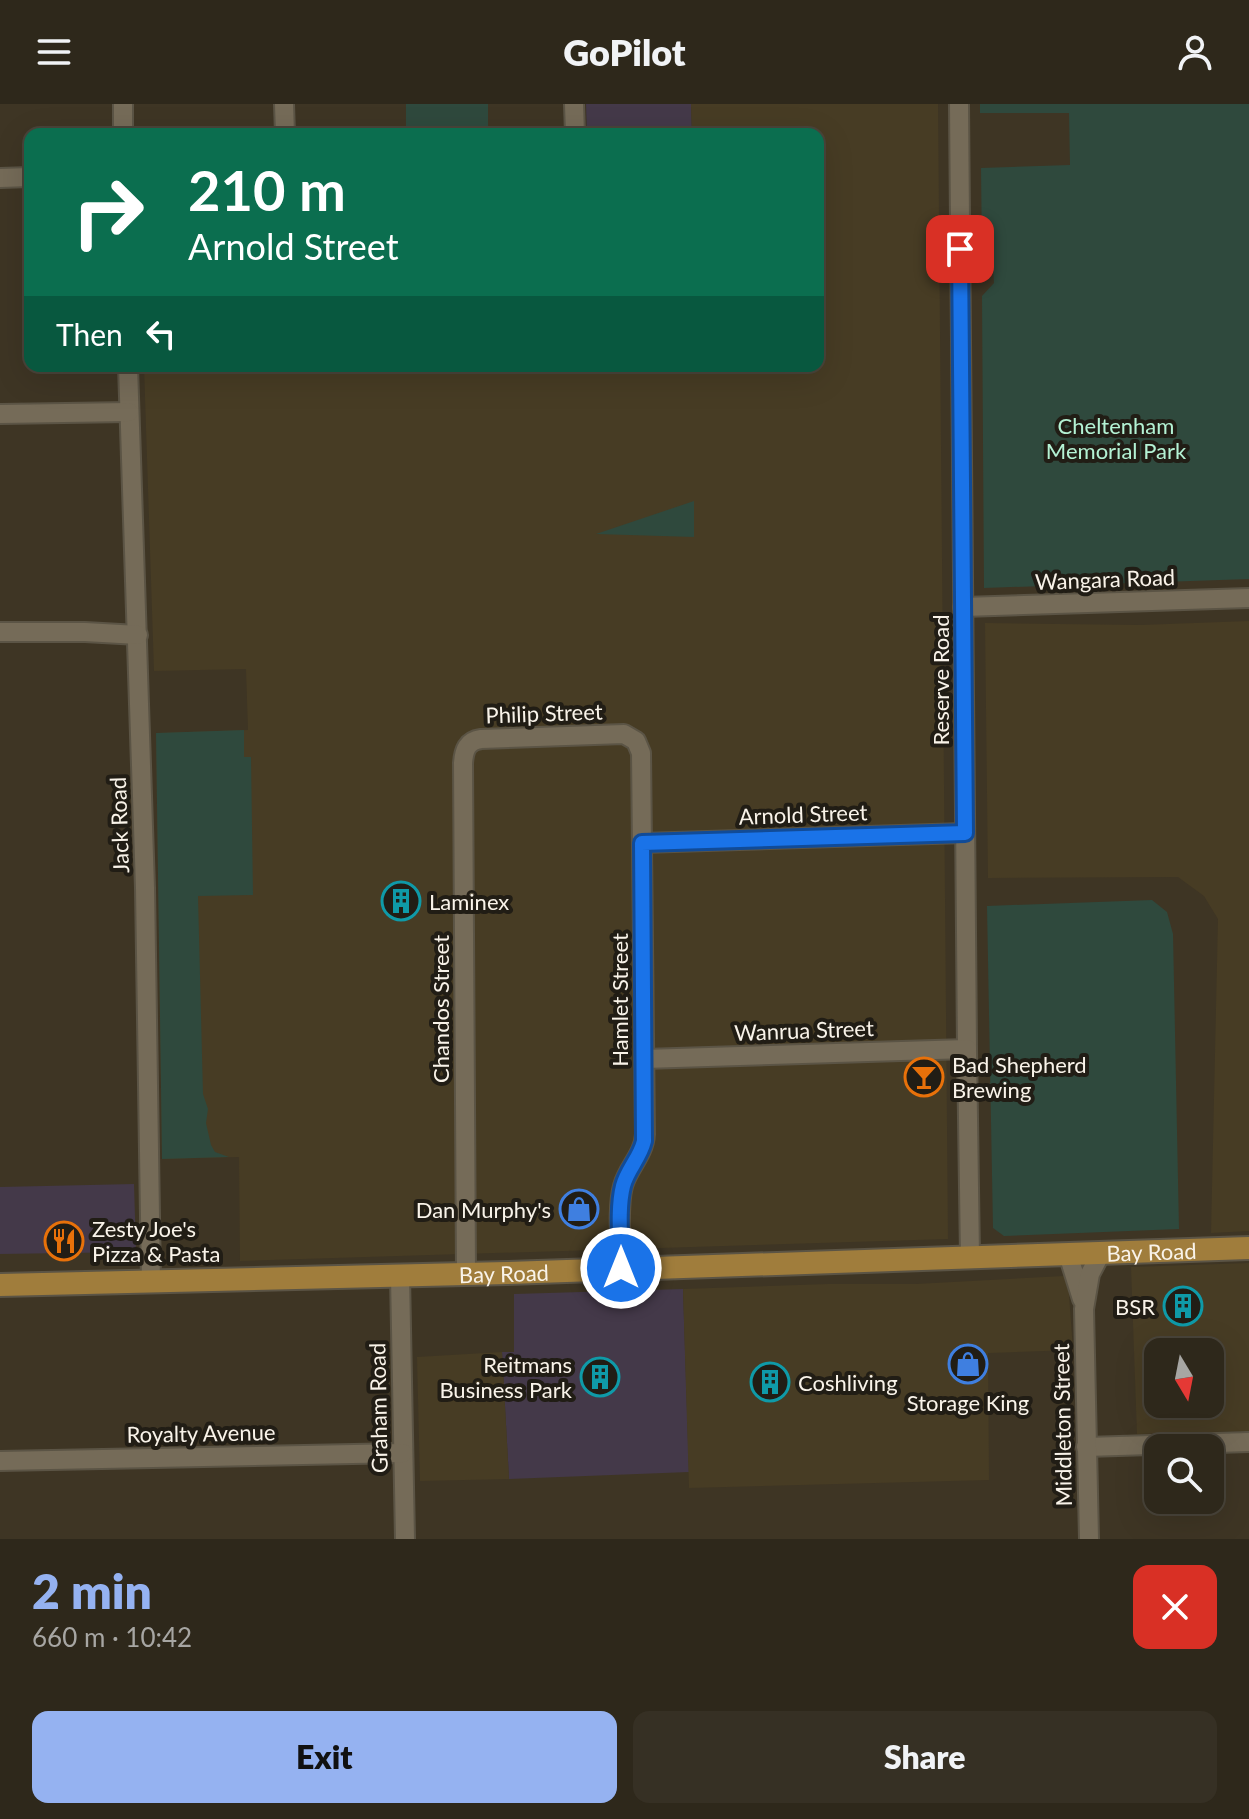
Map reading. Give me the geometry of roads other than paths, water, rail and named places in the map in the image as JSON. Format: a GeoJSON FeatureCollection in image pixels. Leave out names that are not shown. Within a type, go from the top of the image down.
{"type":"FeatureCollection","features":[{"type":"Feature","properties":{"kind":"main road","name":"Bay Road"},"geometry":{"type":"LineString","coordinates":[[0,1285],[400,1276],[1249,1248]]}},
{"type":"Feature","properties":{"kind":"street"},"geometry":{"type":"LineString","coordinates":[[123,104],[123,128]]}},
{"type":"Feature","properties":{"kind":"street"},"geometry":{"type":"LineString","coordinates":[[284,104],[285,128]]}},
{"type":"Feature","properties":{"kind":"street"},"geometry":{"type":"LineString","coordinates":[[574,104],[575,128]]}},
{"type":"Feature","properties":{"kind":"street","name":"Reserve Road"},"geometry":{"type":"LineString","coordinates":[[959,104],[970,1257]]}},
{"type":"Feature","properties":{"kind":"street"},"geometry":{"type":"LineString","coordinates":[[0,178],[24,177]]}},
{"type":"Feature","properties":{"kind":"street","name":"Jack Road"},"geometry":{"type":"LineString","coordinates":[[128,372],[145,888],[151,1282]]}},
{"type":"Feature","properties":{"kind":"street"},"geometry":{"type":"LineString","coordinates":[[0,414],[129,412]]}},
{"type":"Feature","properties":{"kind":"street","name":"Wangara Road"},"geometry":{"type":"LineString","coordinates":[[963,607],[1249,598]]}},
{"type":"Feature","properties":{"kind":"street"},"geometry":{"type":"LineString","coordinates":[[0,632],[138,630]]}},
{"type":"Feature","properties":{"kind":"street","name":"Philip Street"},"geometry":{"type":"LineString","coordinates":[[467,746],[481,739],[624,734]]}},
{"type":"Feature","properties":{"kind":"street","name":"Hamlet Street"},"geometry":{"type":"LineString","coordinates":[[621,1268],[622,1190],[644,1141],[641,749],[632,737],[624,734]]}},
{"type":"Feature","properties":{"kind":"street","name":"Chandos Street"},"geometry":{"type":"LineString","coordinates":[[466,1273],[463,763],[467,746]]}},
{"type":"Feature","properties":{"kind":"street","name":"Arnold Street"},"geometry":{"type":"LineString","coordinates":[[642,843],[965,833]]}},
{"type":"Feature","properties":{"kind":"street","name":"Wanrua Street"},"geometry":{"type":"LineString","coordinates":[[644,1059],[967,1049]]}},
{"type":"Feature","properties":{"kind":"street","name":"Middleton Street"},"geometry":{"type":"LineString","coordinates":[[1089,1539],[1084,1309],[1090,1274],[1101,1253]]}},
{"type":"Feature","properties":{"kind":"street","name":"Middleton Street"},"geometry":{"type":"LineString","coordinates":[[1068,1254],[1084,1309]]}},
{"type":"Feature","properties":{"kind":"street","name":"Graham Road"},"geometry":{"type":"LineString","coordinates":[[400,1276],[405,1539]]}},
{"type":"Feature","properties":{"kind":"street"},"geometry":{"type":"LineString","coordinates":[[1086,1447],[1249,1442]]}},
{"type":"Feature","properties":{"kind":"street","name":"Royalty Avenue"},"geometry":{"type":"LineString","coordinates":[[0,1461],[403,1453]]}},
{"type":"Feature","properties":{"kind":"place","name":"Laminex"},"geometry":{"type":"Point","coordinates":[401,901]}},
{"type":"Feature","properties":{"kind":"place","name":"Bad Shepherd Brewing"},"geometry":{"type":"Point","coordinates":[924,1077]}},
{"type":"Feature","properties":{"kind":"place","name":"Dan Murphy's"},"geometry":{"type":"Point","coordinates":[579,1209]}},
{"type":"Feature","properties":{"kind":"place","name":"Zesty Joe's Pizza & Pasta"},"geometry":{"type":"Point","coordinates":[64,1241]}},
{"type":"Feature","properties":{"kind":"place","name":"BSR"},"geometry":{"type":"Point","coordinates":[1183,1306]}},
{"type":"Feature","properties":{"kind":"place","name":"Storage King"},"geometry":{"type":"Point","coordinates":[968,1364]}},
{"type":"Feature","properties":{"kind":"place","name":"Reitmans Business Park"},"geometry":{"type":"Point","coordinates":[600,1377]}},
{"type":"Feature","properties":{"kind":"place","name":"Coshliving"},"geometry":{"type":"Point","coordinates":[770,1382]}},
{"type":"Feature","properties":{"kind":"park label","name":"Cheltenham Memorial Park"},"geometry":{"type":"Point","coordinates":[1116,438]}}]}
